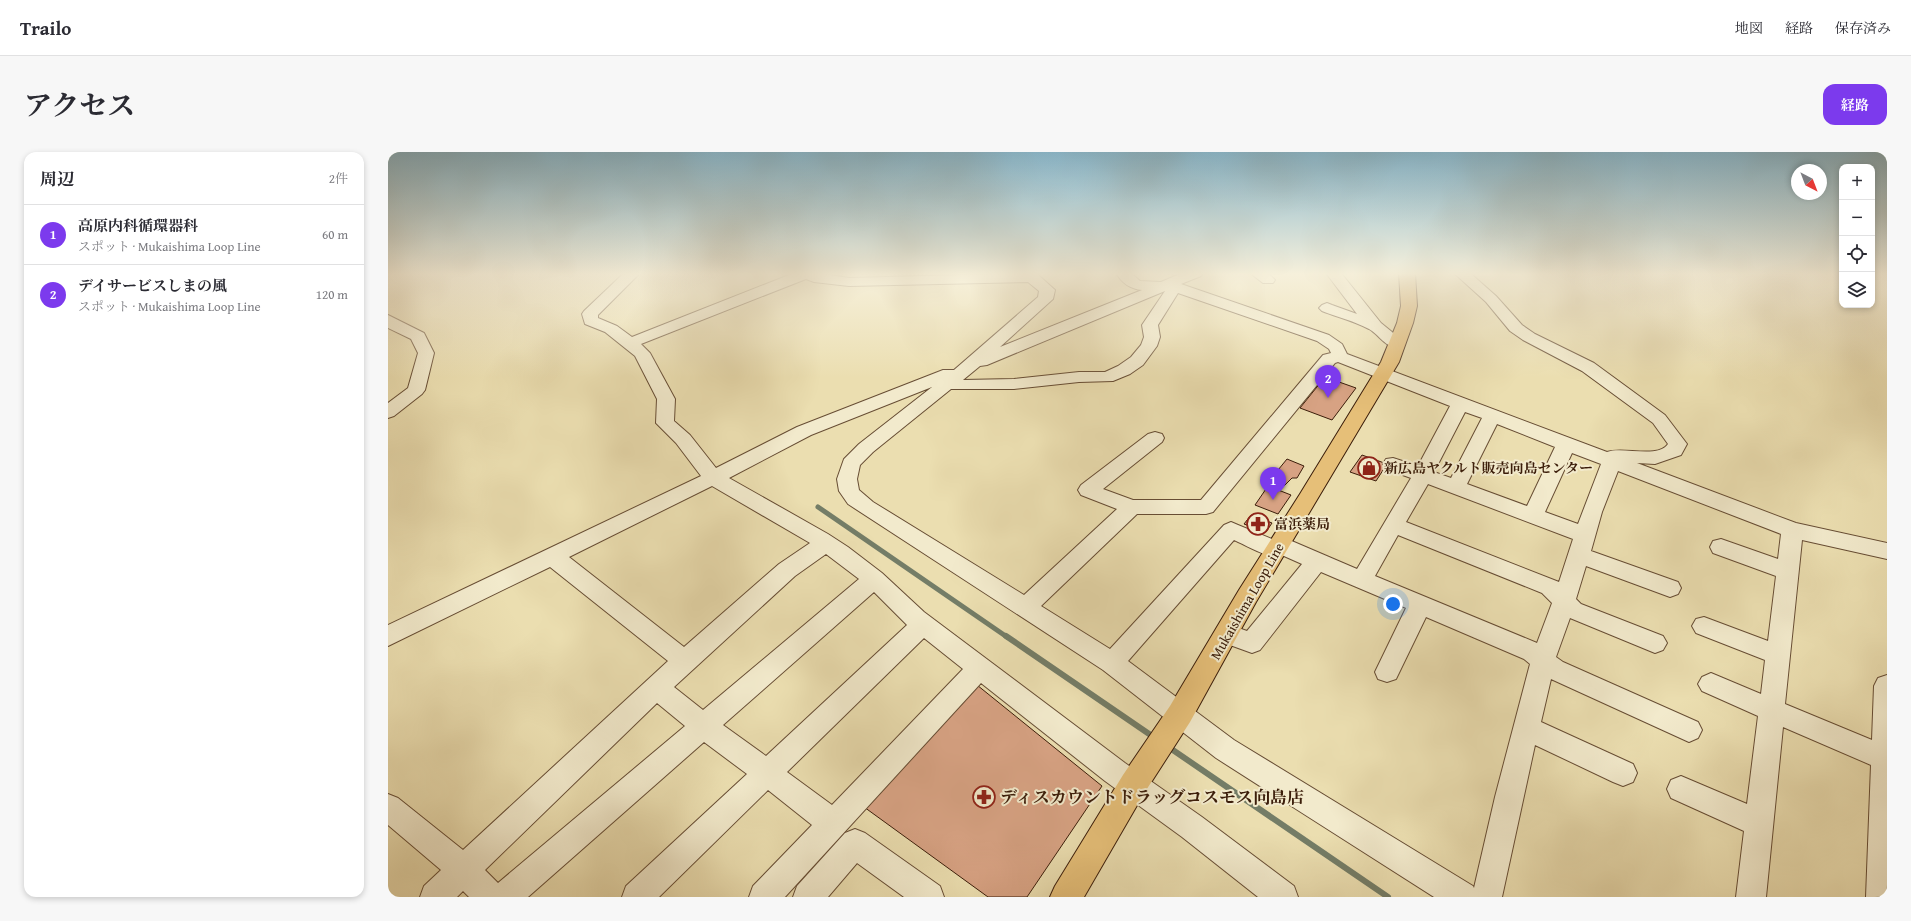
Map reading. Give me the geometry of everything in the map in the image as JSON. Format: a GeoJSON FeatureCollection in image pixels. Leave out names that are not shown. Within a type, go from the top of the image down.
{"type":"FeatureCollection","features":[{"type":"Feature","properties":{"kind":"main road","name":"Mukaishima Loop Line"},"geometry":{"type":"LineString","coordinates":[[1066,897],[1137,780],[1178,717],[1247,597],[1382,374],[1406,323],[1409,308]]}},
{"type":"Feature","properties":{"kind":"street"},"geometry":{"type":"LineString","coordinates":[[597,308],[590,314],[590,321],[611,329],[630,342],[642,353],[666,399],[665,423],[683,439],[714,478],[826,543],[874,579],[923,624],[979,668],[1137,780],[1192,827],[1283,897]]}},
{"type":"Feature","properties":{"kind":"street"},"geometry":{"type":"LineString","coordinates":[[630,342],[717,308]]}},
{"type":"Feature","properties":{"kind":"street"},"geometry":{"type":"LineString","coordinates":[[1035,308],[968,367],[866,448],[851,463],[846,479],[849,491],[855,499],[866,507],[1112,663],[1178,717],[1225,749],[1462,897]]}},
{"type":"Feature","properties":{"kind":"street"},"geometry":{"type":"LineString","coordinates":[[388,636],[714,478],[804,431],[1118,308]]}},
{"type":"Feature","properties":{"kind":"street"},"geometry":{"type":"LineString","coordinates":[[947,383],[956,385],[1014,384],[1079,377],[1107,377],[1124,370],[1137,361],[1149,346],[1152,337],[1150,326],[1160,308]]}},
{"type":"Feature","properties":{"kind":"street"},"geometry":{"type":"LineString","coordinates":[[1233,308],[1323,338],[1335,345],[1340,352],[1339,357]]}},
{"type":"Feature","properties":{"kind":"street"},"geometry":{"type":"LineString","coordinates":[[1327,308],[1375,326]]}},
{"type":"Feature","properties":{"kind":"street"},"geometry":{"type":"LineString","coordinates":[[1361,308],[1375,326],[1397,344]]}},
{"type":"Feature","properties":{"kind":"street"},"geometry":{"type":"LineString","coordinates":[[1488,897],[1509,797],[1543,660],[1564,601],[1592,512],[1613,462],[1614,456],[1655,458],[1674,451],[1678,444],[1659,419],[1588,367],[1529,337],[1516,328],[1499,308]]}},
{"type":"Feature","properties":{"kind":"street"},"geometry":{"type":"LineString","coordinates":[[388,320],[395,326],[418,336],[426,353],[416,390],[388,412]]}},
{"type":"Feature","properties":{"kind":"street"},"geometry":{"type":"LineString","coordinates":[[1155,438],[1088,490],[1132,507],[1206,507],[1329,359],[1339,357],[1792,530],[1887,551]]}},
{"type":"Feature","properties":{"kind":"street"},"geometry":{"type":"LineString","coordinates":[[1362,579],[1423,475],[1460,404]]}},
{"type":"Feature","properties":{"kind":"street"},"geometry":{"type":"LineString","coordinates":[[1456,487],[1492,416]]}},
{"type":"Feature","properties":{"kind":"street"},"geometry":{"type":"LineString","coordinates":[[1533,516],[1566,444]]}},
{"type":"Feature","properties":{"kind":"street"},"geometry":{"type":"LineString","coordinates":[[1393,464],[1533,516],[1582,545],[1670,588]]}},
{"type":"Feature","properties":{"kind":"street"},"geometry":{"type":"LineString","coordinates":[[1025,608],[1132,507]]}},
{"type":"Feature","properties":{"kind":"street"},"geometry":{"type":"LineString","coordinates":[[1394,524],[1550,587],[1573,610],[1655,643]]}},
{"type":"Feature","properties":{"kind":"street"},"geometry":{"type":"LineString","coordinates":[[1112,663],[1231,530],[1362,579],[1533,652],[1554,669],[1689,730]]}},
{"type":"Feature","properties":{"kind":"street"},"geometry":{"type":"LineString","coordinates":[[1751,897],[1792,530]]}},
{"type":"Feature","properties":{"kind":"street"},"geometry":{"type":"LineString","coordinates":[[435,897],[656,687],[787,570],[826,543]]}},
{"type":"Feature","properties":{"kind":"street"},"geometry":{"type":"LineString","coordinates":[[1721,547],[1788,572]]}},
{"type":"Feature","properties":{"kind":"street"},"geometry":{"type":"LineString","coordinates":[[552,556],[685,661]]}},
{"type":"Feature","properties":{"kind":"street"},"geometry":{"type":"LineString","coordinates":[[1227,634],[1252,643],[1317,561]]}},
{"type":"Feature","properties":{"kind":"street"},"geometry":{"type":"LineString","coordinates":[[505,897],[874,579]]}},
{"type":"Feature","properties":{"kind":"street"},"geometry":{"type":"LineString","coordinates":[[1387,672],[1420,604]]}},
{"type":"Feature","properties":{"kind":"street"},"geometry":{"type":"LineString","coordinates":[[637,897],[923,624]]}},
{"type":"Feature","properties":{"kind":"street"},"geometry":{"type":"LineString","coordinates":[[1704,626],[1778,655]]}},
{"type":"Feature","properties":{"kind":"street"},"geometry":{"type":"LineString","coordinates":[[764,897],[979,668]]}},
{"type":"Feature","properties":{"kind":"street"},"geometry":{"type":"LineString","coordinates":[[1711,684],[1886,758]]}},
{"type":"Feature","properties":{"kind":"street"},"geometry":{"type":"LineString","coordinates":[[1881,897],[1887,686]]}},
{"type":"Feature","properties":{"kind":"street"},"geometry":{"type":"LineString","coordinates":[[656,687],[704,726],[834,823]]}},
{"type":"Feature","properties":{"kind":"street"},"geometry":{"type":"LineString","coordinates":[[1527,728],[1623,773]]}},
{"type":"Feature","properties":{"kind":"street"},"geometry":{"type":"LineString","coordinates":[[1681,788],[1759,823]]}},
{"type":"Feature","properties":{"kind":"street"},"geometry":{"type":"LineString","coordinates":[[388,807],[464,870],[490,897]]}},
{"type":"Feature","properties":{"kind":"street"},"geometry":{"type":"LineString","coordinates":[[808,897],[855,843],[929,897]]}},
{"type":"Feature","properties":{"kind":"building"},"geometry":{"type":"Polygon","coordinates":[[[1325,377],[1356,388],[1332,420],[1300,408],[1325,377]]]}},
{"type":"Feature","properties":{"kind":"building","name":"新広島ヤクルト販売向島センター"},"geometry":{"type":"Polygon","coordinates":[[[1362,455],[1387,464],[1376,481],[1350,472],[1362,455]]]}},
{"type":"Feature","properties":{"kind":"building"},"geometry":{"type":"Polygon","coordinates":[[[1287,459],[1304,466],[1297,478],[1292,478],[1284,486],[1269,481],[1287,459]]]}},
{"type":"Feature","properties":{"kind":"building"},"geometry":{"type":"Polygon","coordinates":[[[1268,486],[1291,495],[1278,514],[1255,505],[1268,486]]]}},
{"type":"Feature","properties":{"kind":"building","name":"富浜薬局"},"geometry":{"type":"Polygon","coordinates":[[[1251,515],[1272,523],[1266,532],[1244,524],[1251,515]]]}},
{"type":"Feature","properties":{"kind":"building","name":"ディスカウントドラッグコスモス向島店"},"geometry":{"type":"Polygon","coordinates":[[[977,685],[1102,786],[1027,897],[988,897],[864,807],[977,685]]]}},
{"type":"Feature","properties":{"kind":"waterway"},"geometry":{"type":"LineString","coordinates":[[818,507],[1007,637]]}},
{"type":"Feature","properties":{"kind":"waterway"},"geometry":{"type":"LineString","coordinates":[[1006,636],[1155,738]]}},
{"type":"Feature","properties":{"kind":"waterway"},"geometry":{"type":"LineString","coordinates":[[1167,746],[1388,897]]}},
{"type":"Feature","properties":{"kind":"place","name":"デイサービスしまの風"},"geometry":{"type":"Point","coordinates":[1328,398]}},
{"type":"Feature","properties":{"kind":"place","name":"新広島ヤクルト販売向島センター"},"geometry":{"type":"Point","coordinates":[1369,468]}},
{"type":"Feature","properties":{"kind":"place","name":"高原内科循環器科"},"geometry":{"type":"Point","coordinates":[1273,500]}},
{"type":"Feature","properties":{"kind":"place","name":"富浜薬局"},"geometry":{"type":"Point","coordinates":[1258,524]}},
{"type":"Feature","properties":{"kind":"place","name":"ディスカウントドラッグコスモス向島店"},"geometry":{"type":"Point","coordinates":[984,797]}}]}
